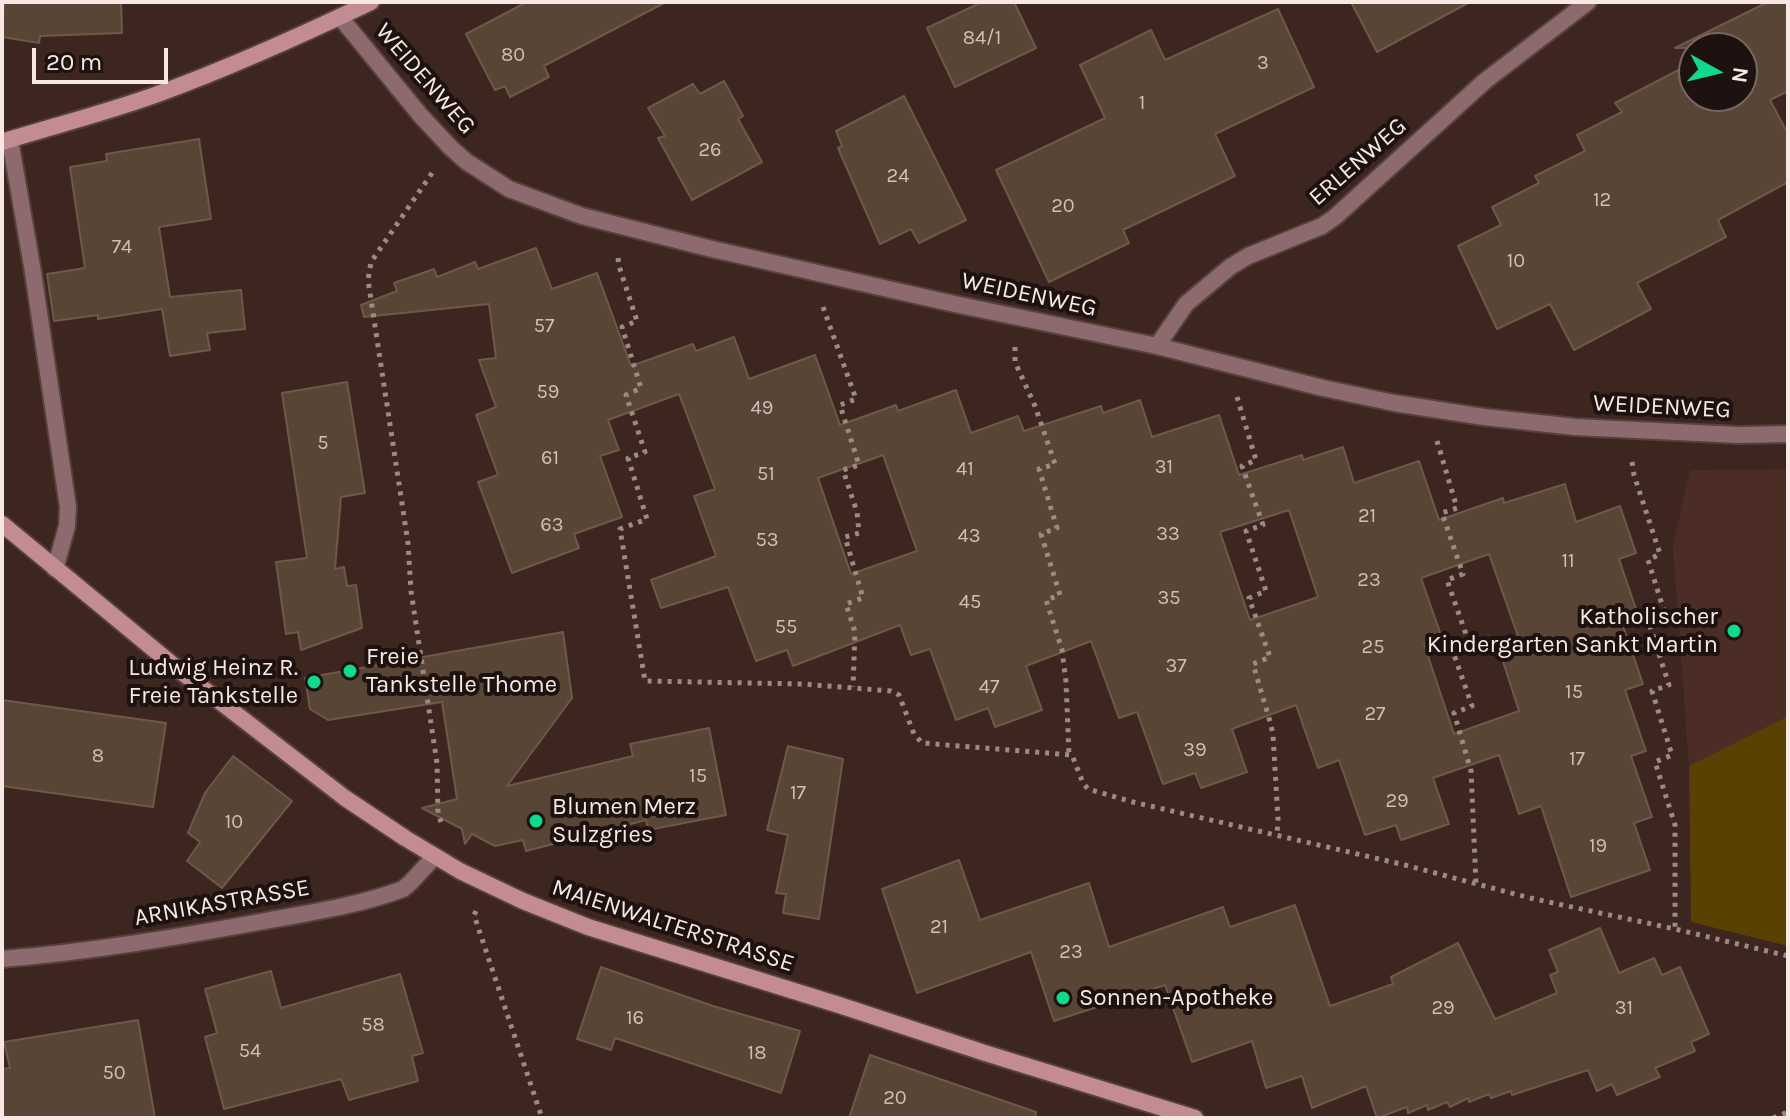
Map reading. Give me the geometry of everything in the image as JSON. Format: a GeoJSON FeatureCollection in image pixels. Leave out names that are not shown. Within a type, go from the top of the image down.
{"type":"FeatureCollection","features":[{"type":"Feature","properties":{"kind":"main road"},"geometry":{"type":"LineString","coordinates":[[6,141],[179,86],[275,47],[371,2]]}},
{"type":"Feature","properties":{"kind":"main road","name":"MAIENWALTERSTRASSE"},"geometry":{"type":"LineString","coordinates":[[2,524],[179,670],[345,798],[460,871],[588,927],[1195,1118]]}},
{"type":"Feature","properties":{"kind":"street","name":"ERLENWEG"},"geometry":{"type":"LineString","coordinates":[[1157,346],[1186,304],[1230,267],[1248,256],[1314,230],[1335,217],[1485,81],[1588,2]]}},
{"type":"Feature","properties":{"kind":"street","name":"WEIDENWEG"},"geometry":{"type":"LineString","coordinates":[[340,17],[451,148],[480,172],[509,189],[618,226],[1018,318],[1157,346],[1338,392],[1427,408],[1563,426],[1632,431],[1788,434]]}},
{"type":"Feature","properties":{"kind":"street"},"geometry":{"type":"LineString","coordinates":[[6,141],[20,190],[68,507],[67,526],[55,569]]}},
{"type":"Feature","properties":{"kind":"street","name":"ARNIKASTRASSE"},"geometry":{"type":"LineString","coordinates":[[2,959],[61,954],[195,934],[321,910],[403,889],[435,856]]}},
{"type":"Feature","properties":{"kind":"path"},"geometry":{"type":"LineString","coordinates":[[443,826],[438,814],[437,763],[411,591],[408,543],[368,280],[371,262],[451,148]]}},
{"type":"Feature","properties":{"kind":"path"},"geometry":{"type":"LineString","coordinates":[[618,226],[619,266],[637,321],[622,327],[641,388],[626,395],[645,452],[628,458],[647,519],[620,529],[645,681],[803,684],[891,691],[899,695],[914,734],[922,743],[1069,755],[1073,756],[1083,783],[1091,791],[1530,898],[1788,956]]}},
{"type":"Feature","properties":{"kind":"path"},"geometry":{"type":"LineString","coordinates":[[818,273],[823,308],[856,399],[840,405],[859,465],[843,470],[857,512],[859,533],[845,537],[863,598],[846,604],[855,632],[853,687]]}},
{"type":"Feature","properties":{"kind":"path"},"geometry":{"type":"LineString","coordinates":[[1018,318],[1015,362],[1035,406],[1055,464],[1039,469],[1057,528],[1041,534],[1060,595],[1046,600],[1062,650],[1069,755]]}},
{"type":"Feature","properties":{"kind":"path"},"geometry":{"type":"LineString","coordinates":[[1231,365],[1239,410],[1256,460],[1242,466],[1263,525],[1246,531],[1266,591],[1249,598],[1270,657],[1253,664],[1273,735],[1277,836]]}},
{"type":"Feature","properties":{"kind":"path"},"geometry":{"type":"LineString","coordinates":[[1427,408],[1457,508],[1442,513],[1463,574],[1447,580],[1468,640],[1451,646],[1472,706],[1454,713],[1471,771],[1476,883]]}},
{"type":"Feature","properties":{"kind":"path"},"geometry":{"type":"LineString","coordinates":[[1632,431],[1634,475],[1660,554],[1648,560],[1666,617],[1649,623],[1669,685],[1652,691],[1672,755],[1655,762],[1675,825],[1675,929]]}},
{"type":"Feature","properties":{"kind":"path"},"geometry":{"type":"LineString","coordinates":[[479,929],[542,1118]]}},
{"type":"Feature","properties":{"kind":"path"},"geometry":{"type":"LineString","coordinates":[[1773,1118],[1788,1112]]}},
{"type":"Feature","properties":{"kind":"shaded area","name":"Katholischer Kindergarten Sankt Martin"},"geometry":{"type":"Polygon","coordinates":[[[1788,469],[1788,716],[1689,766],[1673,547],[1690,470],[1788,469]]]}},
{"type":"Feature","properties":{"kind":"shaded area"},"geometry":{"type":"Polygon","coordinates":[[[1788,716],[1788,946],[1691,922],[1689,766],[1788,716]]]}},
{"type":"Feature","properties":{"kind":"building"},"geometry":{"type":"Polygon","coordinates":[[[4,2],[121,2],[122,33],[40,36],[39,43],[2,37],[4,2]]]}},
{"type":"Feature","properties":{"kind":"building"},"geometry":{"type":"Polygon","coordinates":[[[527,2],[666,2],[544,66],[549,77],[510,97],[505,86],[495,90],[466,34],[527,2]]]}},
{"type":"Feature","properties":{"kind":"building"},"geometry":{"type":"Polygon","coordinates":[[[982,2],[1014,2],[1036,48],[955,87],[927,28],[982,2]]]}},
{"type":"Feature","properties":{"kind":"building"},"geometry":{"type":"Polygon","coordinates":[[[1351,2],[1470,2],[1377,52],[1351,2]]]}},
{"type":"Feature","properties":{"kind":"building"},"geometry":{"type":"Polygon","coordinates":[[[1768,2],[1788,2],[1788,91],[1770,100],[1788,134],[1788,182],[1718,220],[1726,237],[1637,283],[1651,309],[1574,350],[1550,304],[1497,329],[1458,246],[1501,225],[1492,207],[1539,183],[1535,176],[1585,151],[1577,135],[1622,112],[1615,103],[1678,70],[1678,112],[1758,112],[1758,32],[1707,32],[1768,2]]]}},
{"type":"Feature","properties":{"kind":"building"},"geometry":{"type":"Polygon","coordinates":[[[1278,9],[1314,87],[1215,134],[1235,176],[1123,230],[1129,243],[1049,282],[996,170],[1105,118],[1080,65],[1151,30],[1165,60],[1278,9]]]}},
{"type":"Feature","properties":{"kind":"building"},"geometry":{"type":"Polygon","coordinates":[[[724,81],[743,116],[738,119],[762,162],[692,200],[658,138],[665,136],[648,108],[693,84],[700,94],[724,81]]]}},
{"type":"Feature","properties":{"kind":"building"},"geometry":{"type":"Polygon","coordinates":[[[904,96],[966,220],[919,243],[911,229],[880,244],[838,148],[842,146],[836,131],[904,96]]]}},
{"type":"Feature","properties":{"kind":"building"},"geometry":{"type":"Polygon","coordinates":[[[199,139],[211,219],[159,227],[170,297],[241,290],[245,329],[207,333],[210,350],[170,356],[162,309],[98,319],[98,315],[54,321],[47,274],[85,268],[70,167],[107,161],[106,154],[199,139]]]}},
{"type":"Feature","properties":{"kind":"building"},"geometry":{"type":"Polygon","coordinates":[[[536,248],[552,289],[597,273],[631,366],[693,344],[696,351],[734,337],[749,379],[815,355],[840,425],[896,405],[898,411],[956,390],[971,433],[1018,416],[1024,431],[1101,406],[1103,413],[1140,400],[1152,437],[1219,415],[1239,475],[1302,455],[1303,460],[1343,447],[1354,483],[1419,461],[1439,520],[1503,498],[1504,503],[1565,484],[1576,522],[1620,506],[1636,553],[1619,559],[1639,618],[1622,623],[1643,684],[1625,690],[1646,751],[1631,756],[1652,817],[1634,823],[1650,870],[1571,897],[1541,806],[1519,814],[1499,755],[1433,778],[1449,824],[1401,840],[1396,825],[1365,835],[1339,760],[1318,768],[1296,705],[1232,729],[1247,772],[1201,788],[1195,773],[1163,784],[1137,712],[1119,718],[1091,641],[1026,666],[1042,710],[995,727],[988,708],[956,720],[930,649],[911,655],[900,625],[793,666],[787,650],[756,661],[728,587],[661,608],[651,580],[716,556],[694,496],[715,489],[679,394],[608,420],[619,450],[600,456],[622,517],[574,534],[579,548],[512,573],[478,482],[498,475],[476,415],[496,407],[479,360],[496,358],[489,304],[364,317],[361,305],[397,291],[394,283],[434,269],[437,277],[475,262],[478,269],[536,248]],[[883,455],[818,478],[851,574],[917,551],[883,455]],[[1289,510],[1220,532],[1250,620],[1318,597],[1289,510]],[[1489,554],[1421,578],[1442,638],[1424,644],[1454,734],[1519,711],[1499,649],[1520,642],[1489,554]]]}},
{"type":"Feature","properties":{"kind":"building"},"geometry":{"type":"Polygon","coordinates":[[[347,382],[365,493],[341,497],[335,569],[344,567],[347,586],[356,585],[362,628],[301,650],[298,632],[286,634],[276,562],[307,558],[282,393],[347,382]]]}},
{"type":"Feature","properties":{"kind":"building"},"geometry":{"type":"Polygon","coordinates":[[[563,632],[572,698],[507,786],[633,756],[630,744],[709,728],[726,815],[648,830],[646,820],[526,851],[523,840],[495,846],[472,834],[465,844],[462,829],[422,808],[457,799],[442,702],[328,720],[310,709],[305,678],[563,632]]]}},
{"type":"Feature","properties":{"kind":"building"},"geometry":{"type":"Polygon","coordinates":[[[2,700],[166,723],[153,807],[2,786],[2,700]]]}},
{"type":"Feature","properties":{"kind":"building"},"geometry":{"type":"Polygon","coordinates":[[[788,746],[843,759],[819,919],[783,913],[786,894],[776,893],[788,835],[767,830],[788,746]]]}},
{"type":"Feature","properties":{"kind":"building"},"geometry":{"type":"Polygon","coordinates":[[[233,756],[292,801],[222,888],[187,861],[200,842],[188,833],[205,793],[233,756]]]}},
{"type":"Feature","properties":{"kind":"building"},"geometry":{"type":"Polygon","coordinates":[[[959,860],[980,920],[1089,883],[1109,947],[1223,907],[1230,927],[1295,905],[1330,1006],[1393,984],[1391,977],[1458,943],[1495,1019],[1557,993],[1550,975],[1558,972],[1549,950],[1600,928],[1619,973],[1654,958],[1662,975],[1680,967],[1709,1034],[1691,1042],[1695,1051],[1655,1068],[1660,1077],[1617,1095],[1612,1084],[1597,1091],[1588,1070],[1512,1095],[1511,1091],[1491,1098],[1489,1094],[1469,1102],[1468,1098],[1450,1107],[1447,1102],[1428,1110],[1427,1105],[1408,1113],[1407,1107],[1377,1118],[1366,1086],[1312,1108],[1302,1076],[1266,1088],[1252,1041],[1192,1062],[1165,985],[1054,1021],[1031,952],[917,993],[882,889],[959,860]]]}},
{"type":"Feature","properties":{"kind":"building"},"geometry":{"type":"Polygon","coordinates":[[[601,967],[713,1006],[800,1031],[781,1093],[615,1038],[611,1050],[577,1039],[601,967]]]}},
{"type":"Feature","properties":{"kind":"building"},"geometry":{"type":"Polygon","coordinates":[[[271,971],[281,1008],[400,974],[423,1053],[412,1056],[418,1081],[349,1100],[341,1079],[224,1109],[205,1037],[217,1033],[205,989],[271,971]]]}},
{"type":"Feature","properties":{"kind":"building"},"geometry":{"type":"Polygon","coordinates":[[[138,1020],[155,1118],[2,1118],[2,1069],[10,1068],[4,1042],[138,1020]]]}},
{"type":"Feature","properties":{"kind":"building"},"geometry":{"type":"Polygon","coordinates":[[[870,1055],[1036,1112],[1035,1118],[849,1118],[870,1055]]]}},
{"type":"Feature","properties":{"kind":"place","name":"Katholischer Kindergarten Sankt Martin"},"geometry":{"type":"Point","coordinates":[1734,631]}},
{"type":"Feature","properties":{"kind":"place","name":"Freie Tankstelle Thome"},"geometry":{"type":"Point","coordinates":[350,671]}},
{"type":"Feature","properties":{"kind":"place","name":"Ludwig Heinz R. Freie Tankstelle"},"geometry":{"type":"Point","coordinates":[314,682]}},
{"type":"Feature","properties":{"kind":"place","name":"Blumen Merz Sulzgries"},"geometry":{"type":"Point","coordinates":[536,821]}},
{"type":"Feature","properties":{"kind":"place","name":"Sonnen-Apotheke"},"geometry":{"type":"Point","coordinates":[1063,998]}}]}
